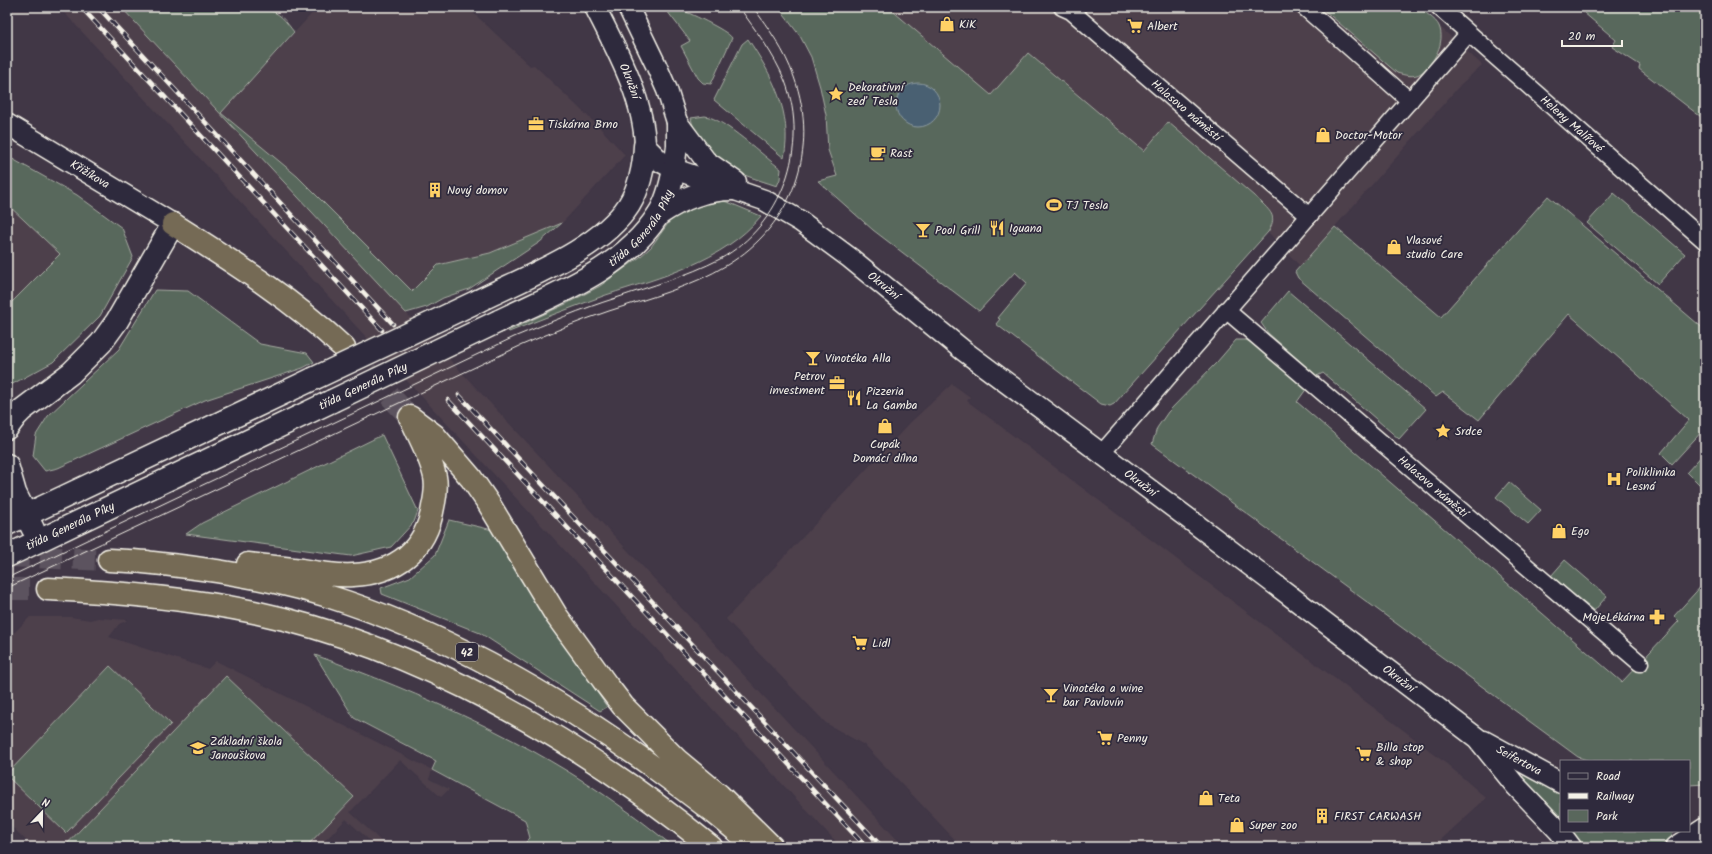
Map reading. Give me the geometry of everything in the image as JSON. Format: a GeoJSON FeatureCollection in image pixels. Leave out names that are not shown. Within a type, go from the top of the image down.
{"type":"FeatureCollection","features":[{"type":"Feature","properties":{"kind":"highway"},"geometry":{"type":"LineString","coordinates":[[173,224],[255,276],[291,302],[344,348]]}},
{"type":"Feature","properties":{"kind":"highway","name":"42"},"geometry":{"type":"LineString","coordinates":[[109,560],[231,563],[353,575],[374,573],[397,564],[409,556],[419,545],[428,530],[432,517],[435,490],[435,478],[431,464],[410,416],[434,435],[471,478],[489,504],[556,615],[623,706],[677,760],[719,795],[772,847]]}},
{"type":"Feature","properties":{"kind":"highway","name":"42"},"geometry":{"type":"LineString","coordinates":[[133,561],[235,573],[290,585],[346,602],[422,631],[483,659],[582,718],[691,795],[755,847]]}},
{"type":"Feature","properties":{"kind":"highway"},"geometry":{"type":"LineString","coordinates":[[48,590],[101,592],[176,598],[254,612],[297,622],[339,635],[400,658],[466,688],[570,746],[626,783],[682,824],[710,847]]}},
{"type":"Feature","properties":{"kind":"main road","name":"třída Generála Píky"},"geometry":{"type":"LineString","coordinates":[[19,520],[563,259],[594,240],[621,216],[636,190],[643,169],[645,146]]}},
{"type":"Feature","properties":{"kind":"main road","name":"třída Generála Píky"},"geometry":{"type":"LineString","coordinates":[[7,556],[589,277],[630,248],[645,234],[659,214],[666,198],[674,169]]}},
{"type":"Feature","properties":{"kind":"main road"},"geometry":{"type":"LineString","coordinates":[[636,190],[653,178],[674,169]]}},
{"type":"Feature","properties":{"kind":"main road"},"geometry":{"type":"LineString","coordinates":[[659,214],[682,200],[695,195],[708,191],[734,189]]}},
{"type":"Feature","properties":{"kind":"main road"},"geometry":{"type":"LineString","coordinates":[[7,428],[22,410],[71,372],[101,343],[117,321],[173,224]]}},
{"type":"Feature","properties":{"kind":"main road"},"geometry":{"type":"LineString","coordinates":[[7,465],[15,492],[19,520],[39,540]]}},
{"type":"Feature","properties":{"kind":"street","name":"Okružní"},"geometry":{"type":"LineString","coordinates":[[595,7],[626,71],[644,124],[645,146],[661,162],[674,169],[764,200],[800,221],[838,249],[964,351],[1190,519],[1477,738],[1516,785],[1559,831],[1571,847]]}},
{"type":"Feature","properties":{"kind":"street"},"geometry":{"type":"LineString","coordinates":[[628,7],[667,90],[676,122],[677,146],[674,169]]}},
{"type":"Feature","properties":{"kind":"street","name":"Halasovo náměstí"},"geometry":{"type":"LineString","coordinates":[[1062,7],[1071,11],[1309,216]]}},
{"type":"Feature","properties":{"kind":"street"},"geometry":{"type":"LineString","coordinates":[[1304,7],[1410,101]]}},
{"type":"Feature","properties":{"kind":"street","name":"Heleny Malířové"},"geometry":{"type":"LineString","coordinates":[[1438,7],[1705,241]]}},
{"type":"Feature","properties":{"kind":"street"},"geometry":{"type":"LineString","coordinates":[[1101,454],[1468,34]]}},
{"type":"Feature","properties":{"kind":"street"},"geometry":{"type":"LineString","coordinates":[[676,122],[706,161],[718,171],[764,200]]}},
{"type":"Feature","properties":{"kind":"street","name":"Křižíkova"},"geometry":{"type":"LineString","coordinates":[[7,124],[173,224]]}},
{"type":"Feature","properties":{"kind":"street","name":"Halasovo náměstí"},"geometry":{"type":"LineString","coordinates":[[1226,310],[1640,662]]}},
{"type":"Feature","properties":{"kind":"street","name":"Seifertova"},"geometry":{"type":"LineString","coordinates":[[1477,738],[1560,782]]}},
{"type":"Feature","properties":{"kind":"street"},"geometry":{"type":"LineString","coordinates":[[1690,821],[1705,822]]}},
{"type":"Feature","properties":{"kind":"street"},"geometry":{"type":"LineString","coordinates":[[1676,847],[1705,828]]}},
{"type":"Feature","properties":{"kind":"shaded area"},"geometry":{"type":"Polygon","coordinates":[[[59,7],[121,7],[904,847],[841,847],[59,7]]]}},
{"type":"Feature","properties":{"kind":"shaded area"},"geometry":{"type":"Polygon","coordinates":[[[318,7],[455,7],[457,9],[459,7],[467,7],[530,66],[534,65],[600,128],[625,155],[562,223],[490,253],[438,265],[412,292],[297,176],[221,113],[318,7]]]}},
{"type":"Feature","properties":{"kind":"shaded area"},"geometry":{"type":"Polygon","coordinates":[[[888,7],[1418,7],[1482,65],[1461,84],[1300,266],[1268,232],[1273,218],[1270,211],[1168,122],[1144,151],[1028,53],[991,95],[888,7]]]}},
{"type":"Feature","properties":{"kind":"shaded area"},"geometry":{"type":"Polygon","coordinates":[[[7,204],[60,254],[7,307],[7,204]]]}},
{"type":"Feature","properties":{"kind":"shaded area"},"geometry":{"type":"Polygon","coordinates":[[[952,384],[970,397],[967,401],[1411,736],[1486,798],[1433,847],[962,847],[866,746],[826,723],[726,619],[911,422],[952,384]]]}},
{"type":"Feature","properties":{"kind":"shaded area","name":"Základní škola Janouškova"},"geometry":{"type":"Polygon","coordinates":[[[30,617],[70,617],[90,620],[98,618],[128,620],[119,624],[109,637],[208,669],[216,661],[432,770],[429,779],[449,789],[441,797],[400,760],[350,812],[387,847],[377,847],[346,819],[319,847],[33,847],[7,822],[7,636],[15,632],[30,617]]]}},
{"type":"Feature","properties":{"kind":"green space"},"geometry":{"type":"Polygon","coordinates":[[[121,7],[265,7],[265,10],[275,12],[279,15],[294,32],[221,113],[297,176],[412,291],[438,265],[490,253],[562,223],[540,242],[469,289],[443,298],[427,307],[406,313],[121,7]]]}},
{"type":"Feature","properties":{"kind":"green space"},"geometry":{"type":"Polygon","coordinates":[[[664,7],[675,7],[689,13],[723,30],[732,38],[711,84],[703,83],[698,78],[681,46],[690,41],[664,7]]]}},
{"type":"Feature","properties":{"kind":"green space","name":"TJ Tesla"},"geometry":{"type":"Polygon","coordinates":[[[778,7],[888,7],[991,95],[1028,53],[1144,151],[1168,122],[1265,206],[1273,219],[1271,227],[1114,404],[1110,406],[1101,404],[996,324],[1000,319],[998,318],[1027,283],[1015,272],[979,311],[873,230],[818,181],[837,176],[828,150],[826,115],[820,87],[811,57],[800,36],[778,7]]]}},
{"type":"Feature","properties":{"kind":"green space"},"geometry":{"type":"Polygon","coordinates":[[[1323,7],[1418,7],[1433,18],[1439,26],[1441,39],[1438,52],[1426,69],[1418,75],[1409,76],[1397,73],[1324,10],[1323,7]]]}},
{"type":"Feature","properties":{"kind":"green space"},"geometry":{"type":"Polygon","coordinates":[[[1577,7],[1705,7],[1705,120],[1639,69],[1640,65],[1612,47],[1616,40],[1577,7]]]}},
{"type":"Feature","properties":{"kind":"green space"},"geometry":{"type":"Polygon","coordinates":[[[748,39],[765,66],[783,110],[786,125],[784,158],[714,100],[742,44],[748,39]]]}},
{"type":"Feature","properties":{"kind":"green space"},"geometry":{"type":"Polygon","coordinates":[[[705,116],[723,124],[781,169],[780,179],[777,186],[733,170],[711,157],[699,139],[691,118],[705,116]]]}},
{"type":"Feature","properties":{"kind":"green space"},"geometry":{"type":"Polygon","coordinates":[[[7,156],[77,195],[122,228],[133,257],[100,316],[53,362],[7,387],[7,307],[60,254],[7,204],[7,156]]]}},
{"type":"Feature","properties":{"kind":"green space"},"geometry":{"type":"Polygon","coordinates":[[[1614,193],[1685,254],[1658,284],[1587,223],[1614,193]]]}},
{"type":"Feature","properties":{"kind":"green space"},"geometry":{"type":"Polygon","coordinates":[[[1548,196],[1705,330],[1705,428],[1672,464],[1661,453],[1689,420],[1569,314],[1479,420],[1443,392],[1436,397],[1298,278],[1295,272],[1335,227],[1441,317],[1548,196]]]}},
{"type":"Feature","properties":{"kind":"green space"},"geometry":{"type":"Polygon","coordinates":[[[714,198],[761,216],[746,232],[728,245],[690,266],[648,282],[606,295],[509,332],[508,331],[566,304],[600,286],[640,257],[651,247],[675,214],[714,198]]]}},
{"type":"Feature","properties":{"kind":"green space"},"geometry":{"type":"Polygon","coordinates":[[[155,290],[188,291],[260,344],[307,353],[314,362],[303,368],[205,400],[58,468],[45,471],[33,456],[36,435],[48,416],[119,349],[155,290]]]}},
{"type":"Feature","properties":{"kind":"green space"},"geometry":{"type":"Polygon","coordinates":[[[1288,291],[1426,409],[1399,439],[1323,373],[1317,376],[1268,333],[1261,323],[1288,291]]]}},
{"type":"Feature","properties":{"kind":"green space"},"geometry":{"type":"Polygon","coordinates":[[[1236,340],[1246,340],[1256,345],[1307,388],[1297,402],[1622,682],[1679,621],[1674,616],[1705,582],[1705,784],[1690,785],[1690,760],[1587,760],[1578,757],[1152,444],[1157,428],[1168,412],[1217,362],[1236,340]]]}},
{"type":"Feature","properties":{"kind":"green space"},"geometry":{"type":"Polygon","coordinates":[[[382,435],[418,511],[414,522],[391,547],[351,556],[186,534],[202,523],[382,435]]]}},
{"type":"Feature","properties":{"kind":"green space"},"geometry":{"type":"Polygon","coordinates":[[[1705,452],[1705,483],[1703,482],[1700,485],[1687,472],[1705,452]]]}},
{"type":"Feature","properties":{"kind":"green space"},"geometry":{"type":"Polygon","coordinates":[[[1509,482],[1541,510],[1528,524],[1496,497],[1509,482]]]}},
{"type":"Feature","properties":{"kind":"green space"},"geometry":{"type":"Polygon","coordinates":[[[449,520],[493,530],[534,597],[607,707],[600,711],[480,633],[382,594],[381,588],[410,577],[435,555],[449,520]]]}},
{"type":"Feature","properties":{"kind":"green space"},"geometry":{"type":"Polygon","coordinates":[[[1565,560],[1607,596],[1594,611],[1551,576],[1565,560]]]}},
{"type":"Feature","properties":{"kind":"green space"},"geometry":{"type":"Polygon","coordinates":[[[315,655],[396,686],[475,721],[513,740],[551,761],[587,784],[636,817],[674,847],[521,847],[530,838],[525,820],[432,770],[436,761],[354,718],[315,655]]]}},
{"type":"Feature","properties":{"kind":"green space"},"geometry":{"type":"Polygon","coordinates":[[[110,666],[171,724],[66,833],[7,776],[7,774],[110,666]]]}},
{"type":"Feature","properties":{"kind":"green space"},"geometry":{"type":"Polygon","coordinates":[[[226,676],[354,797],[306,847],[64,847],[226,676]]]}},
{"type":"Feature","properties":{"kind":"green space"},"geometry":{"type":"Polygon","coordinates":[[[1526,775],[1560,792],[1560,823],[1522,780],[1523,776],[1526,775]]]}},
{"type":"Feature","properties":{"kind":"green space"},"geometry":{"type":"Polygon","coordinates":[[[1568,832],[1674,832],[1671,838],[1660,847],[1580,847],[1568,832]]]}},
{"type":"Feature","properties":{"kind":"water"},"geometry":{"type":"Polygon","coordinates":[[[914,83],[922,83],[927,84],[934,89],[939,96],[939,114],[934,121],[927,126],[914,127],[906,124],[899,117],[896,109],[896,101],[899,93],[906,86],[914,83]]]}},
{"type":"Feature","properties":{"kind":"tunnel"},"geometry":{"type":"LineString","coordinates":[[344,348],[410,417]]}},
{"type":"Feature","properties":{"kind":"tunnel"},"geometry":{"type":"LineString","coordinates":[[7,556],[109,560]]}},
{"type":"Feature","properties":{"kind":"tunnel"},"geometry":{"type":"LineString","coordinates":[[7,589],[48,589]]}},
{"type":"Feature","properties":{"kind":"tram line"},"geometry":{"type":"LineString","coordinates":[[7,578],[514,337],[565,316],[695,271],[720,259],[742,244],[760,226],[774,205],[785,182],[792,157],[794,132],[792,106],[781,71],[770,52],[739,7]]}},
{"type":"Feature","properties":{"kind":"tram line"},"geometry":{"type":"LineString","coordinates":[[7,588],[522,345],[587,319],[699,280],[727,265],[750,248],[769,229],[784,207],[795,183],[802,158],[804,132],[801,104],[790,67],[776,40],[753,7]]}},
{"type":"Feature","properties":{"kind":"railway"},"geometry":{"type":"LineString","coordinates":[[81,7],[382,330]]}},
{"type":"Feature","properties":{"kind":"railway"},"geometry":{"type":"LineString","coordinates":[[98,7],[393,324]]}},
{"type":"Feature","properties":{"kind":"railway"},"geometry":{"type":"LineString","coordinates":[[459,395],[882,847]]}},
{"type":"Feature","properties":{"kind":"railway"},"geometry":{"type":"LineString","coordinates":[[448,400],[866,847]]}},
{"type":"Feature","properties":{"kind":"place","name":"KiK"},"geometry":{"type":"Point","coordinates":[947,24]}},
{"type":"Feature","properties":{"kind":"place","name":"Albert"},"geometry":{"type":"Point","coordinates":[1135,26]}},
{"type":"Feature","properties":{"kind":"place","name":"Dekorativní zeď Tesla"},"geometry":{"type":"Point","coordinates":[836,94]}},
{"type":"Feature","properties":{"kind":"place","name":"Tiskárna Brno"},"geometry":{"type":"Point","coordinates":[536,124]}},
{"type":"Feature","properties":{"kind":"place","name":"Doctor-Motor"},"geometry":{"type":"Point","coordinates":[1323,135]}},
{"type":"Feature","properties":{"kind":"place","name":"Rast"},"geometry":{"type":"Point","coordinates":[878,153]}},
{"type":"Feature","properties":{"kind":"place","name":"Nový domov"},"geometry":{"type":"Point","coordinates":[435,190]}},
{"type":"Feature","properties":{"kind":"place","name":"TJ Tesla"},"geometry":{"type":"Point","coordinates":[1054,205]}},
{"type":"Feature","properties":{"kind":"place","name":"Iguana"},"geometry":{"type":"Point","coordinates":[997,228]}},
{"type":"Feature","properties":{"kind":"place","name":"Pool Grill"},"geometry":{"type":"Point","coordinates":[923,230]}},
{"type":"Feature","properties":{"kind":"place","name":"Vlasové studio Care"},"geometry":{"type":"Point","coordinates":[1394,247]}},
{"type":"Feature","properties":{"kind":"place","name":"Vinotéka Alla"},"geometry":{"type":"Point","coordinates":[813,358]}},
{"type":"Feature","properties":{"kind":"place","name":"Petrov investment"},"geometry":{"type":"Point","coordinates":[837,383]}},
{"type":"Feature","properties":{"kind":"place","name":"Pizzeria La Gamba"},"geometry":{"type":"Point","coordinates":[854,398]}},
{"type":"Feature","properties":{"kind":"place","name":"Cupák Domácí dílna"},"geometry":{"type":"Point","coordinates":[885,426]}},
{"type":"Feature","properties":{"kind":"place","name":"Srdce"},"geometry":{"type":"Point","coordinates":[1443,431]}},
{"type":"Feature","properties":{"kind":"place","name":"Poliklinika Lesná"},"geometry":{"type":"Point","coordinates":[1614,479]}},
{"type":"Feature","properties":{"kind":"place","name":"Ego"},"geometry":{"type":"Point","coordinates":[1559,531]}},
{"type":"Feature","properties":{"kind":"place","name":"MojeLékárna"},"geometry":{"type":"Point","coordinates":[1657,617]}},
{"type":"Feature","properties":{"kind":"place","name":"Lidl"},"geometry":{"type":"Point","coordinates":[860,643]}},
{"type":"Feature","properties":{"kind":"place","name":"Vinotéka a wine bar Pavlovín"},"geometry":{"type":"Point","coordinates":[1051,695]}},
{"type":"Feature","properties":{"kind":"place","name":"Penny"},"geometry":{"type":"Point","coordinates":[1105,738]}},
{"type":"Feature","properties":{"kind":"place","name":"Základní škola Janouškova"},"geometry":{"type":"Point","coordinates":[198,748]}},
{"type":"Feature","properties":{"kind":"place","name":"Billa stop & shop"},"geometry":{"type":"Point","coordinates":[1364,754]}},
{"type":"Feature","properties":{"kind":"place","name":"Teta"},"geometry":{"type":"Point","coordinates":[1206,798]}},
{"type":"Feature","properties":{"kind":"place","name":"FIRST CARWASH"},"geometry":{"type":"Point","coordinates":[1322,816]}},
{"type":"Feature","properties":{"kind":"place","name":"Super zoo"},"geometry":{"type":"Point","coordinates":[1237,825]}}]}
